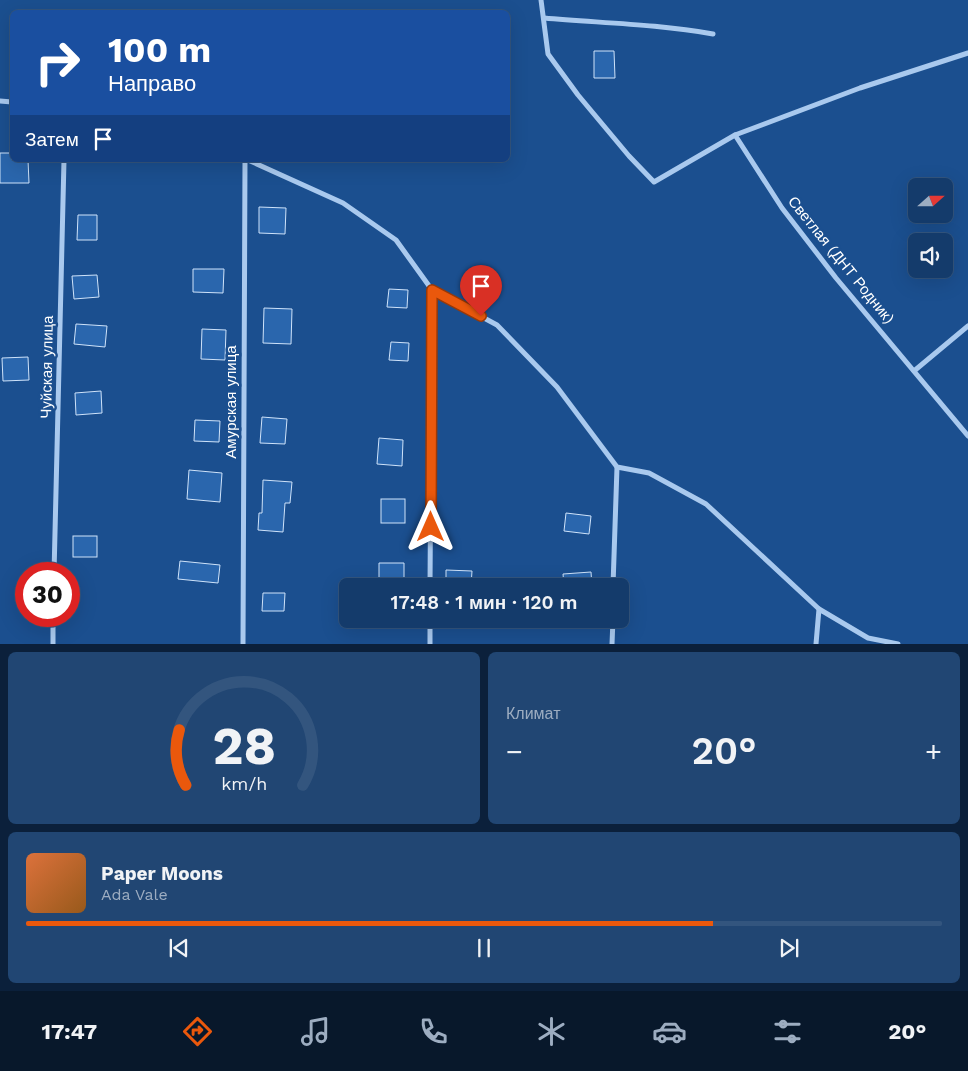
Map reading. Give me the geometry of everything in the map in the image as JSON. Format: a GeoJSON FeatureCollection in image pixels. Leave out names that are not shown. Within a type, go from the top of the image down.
{"type":"FeatureCollection","features":[{"type":"Feature","properties":{"kind":"street"},"geometry":{"type":"LineString","coordinates":[[541,0],[548,54],[578,95],[629,156],[654,182],[735,135],[860,88],[968,53]]}},
{"type":"Feature","properties":{"kind":"street"},"geometry":{"type":"LineString","coordinates":[[544,18],[611,24],[673,26],[714,34]]}},
{"type":"Feature","properties":{"kind":"street","name":"Светлая (ДНТ Родник)"},"geometry":{"type":"LineString","coordinates":[[735,135],[782,208],[836,278],[968,436]]}},
{"type":"Feature","properties":{"kind":"street","name":"Чуйская улица"},"geometry":{"type":"LineString","coordinates":[[54,562],[64,162]]}},
{"type":"Feature","properties":{"kind":"street","name":"Амурская улица"},"geometry":{"type":"LineString","coordinates":[[243,644],[247,162]]}},
{"type":"Feature","properties":{"kind":"street"},"geometry":{"type":"LineString","coordinates":[[251,162],[343,203],[396,240],[432,290],[497,325],[556,387],[617,467],[614,578]]}},
{"type":"Feature","properties":{"kind":"street"},"geometry":{"type":"LineString","coordinates":[[430,578],[432,290]]}},
{"type":"Feature","properties":{"kind":"street"},"geometry":{"type":"LineString","coordinates":[[914,371],[968,326]]}},
{"type":"Feature","properties":{"kind":"street"},"geometry":{"type":"LineString","coordinates":[[617,467],[649,473],[706,504],[819,609],[868,638],[898,644]]}},
{"type":"Feature","properties":{"kind":"street"},"geometry":{"type":"LineString","coordinates":[[816,644],[819,609]]}},
{"type":"Feature","properties":{"kind":"street"},"geometry":{"type":"LineString","coordinates":[[53,644],[54,627]]}},
{"type":"Feature","properties":{"kind":"street"},"geometry":{"type":"LineString","coordinates":[[430,628],[430,644]]}},
{"type":"Feature","properties":{"kind":"street"},"geometry":{"type":"LineString","coordinates":[[612,644],[613,628]]}},
{"type":"Feature","properties":{"kind":"building"},"geometry":{"type":"Polygon","coordinates":[[[594,51],[614,51],[615,78],[594,78],[594,51]]]}},
{"type":"Feature","properties":{"kind":"building"},"geometry":{"type":"Polygon","coordinates":[[[0,153],[10,153],[10,162],[28,162],[29,183],[0,183],[0,153]]]}},
{"type":"Feature","properties":{"kind":"building"},"geometry":{"type":"Polygon","coordinates":[[[259,207],[286,208],[285,234],[259,233],[259,207]]]}},
{"type":"Feature","properties":{"kind":"building"},"geometry":{"type":"Polygon","coordinates":[[[78,215],[97,215],[97,240],[77,240],[78,215]]]}},
{"type":"Feature","properties":{"kind":"building"},"geometry":{"type":"Polygon","coordinates":[[[193,269],[224,269],[223,293],[193,292],[193,269]]]}},
{"type":"Feature","properties":{"kind":"building"},"geometry":{"type":"Polygon","coordinates":[[[97,275],[99,297],[74,299],[72,276],[97,275]]]}},
{"type":"Feature","properties":{"kind":"building"},"geometry":{"type":"Polygon","coordinates":[[[389,289],[408,290],[407,308],[387,307],[389,289]]]}},
{"type":"Feature","properties":{"kind":"building"},"geometry":{"type":"Polygon","coordinates":[[[264,308],[292,309],[291,344],[263,343],[264,308]]]}},
{"type":"Feature","properties":{"kind":"building"},"geometry":{"type":"Polygon","coordinates":[[[76,324],[107,326],[105,347],[74,344],[76,324]]]}},
{"type":"Feature","properties":{"kind":"building"},"geometry":{"type":"Polygon","coordinates":[[[202,329],[226,330],[225,360],[201,359],[202,329]]]}},
{"type":"Feature","properties":{"kind":"building"},"geometry":{"type":"Polygon","coordinates":[[[391,342],[409,343],[408,361],[389,360],[391,342]]]}},
{"type":"Feature","properties":{"kind":"building"},"geometry":{"type":"Polygon","coordinates":[[[28,357],[29,380],[3,381],[2,358],[28,357]]]}},
{"type":"Feature","properties":{"kind":"building"},"geometry":{"type":"Polygon","coordinates":[[[101,391],[102,413],[76,415],[75,393],[101,391]]]}},
{"type":"Feature","properties":{"kind":"building"},"geometry":{"type":"Polygon","coordinates":[[[262,417],[287,419],[285,444],[260,443],[262,417]]]}},
{"type":"Feature","properties":{"kind":"building"},"geometry":{"type":"Polygon","coordinates":[[[195,420],[220,421],[219,442],[194,441],[195,420]]]}},
{"type":"Feature","properties":{"kind":"building"},"geometry":{"type":"Polygon","coordinates":[[[379,438],[403,440],[402,466],[377,464],[379,438]]]}},
{"type":"Feature","properties":{"kind":"building"},"geometry":{"type":"Polygon","coordinates":[[[189,470],[222,473],[220,502],[187,499],[189,470]]]}},
{"type":"Feature","properties":{"kind":"building"},"geometry":{"type":"Polygon","coordinates":[[[263,480],[292,482],[290,503],[285,503],[283,532],[258,530],[259,513],[262,513],[263,480]]]}},
{"type":"Feature","properties":{"kind":"building"},"geometry":{"type":"Polygon","coordinates":[[[381,499],[405,499],[405,523],[381,523],[381,499]]]}},
{"type":"Feature","properties":{"kind":"building"},"geometry":{"type":"Polygon","coordinates":[[[566,513],[591,516],[589,534],[564,531],[566,513]]]}},
{"type":"Feature","properties":{"kind":"building"},"geometry":{"type":"Polygon","coordinates":[[[73,536],[97,536],[97,557],[73,557],[73,536]]]}},
{"type":"Feature","properties":{"kind":"building"},"geometry":{"type":"Polygon","coordinates":[[[180,561],[220,565],[218,583],[178,579],[180,561]]]}},
{"type":"Feature","properties":{"kind":"building"},"geometry":{"type":"Polygon","coordinates":[[[379,563],[404,563],[404,578],[379,578],[379,563]]]}},
{"type":"Feature","properties":{"kind":"building"},"geometry":{"type":"Polygon","coordinates":[[[446,570],[472,571],[472,578],[446,578],[446,570]]]}},
{"type":"Feature","properties":{"kind":"building"},"geometry":{"type":"Polygon","coordinates":[[[591,572],[591,578],[563,578],[563,574],[591,572]]]}},
{"type":"Feature","properties":{"kind":"building"},"geometry":{"type":"Polygon","coordinates":[[[263,593],[285,593],[284,611],[262,611],[263,593]]]}},
{"type":"Feature","properties":{"kind":"route"},"geometry":{"type":"LineString","coordinates":[[431,527],[432,290],[481,316]]}}]}
